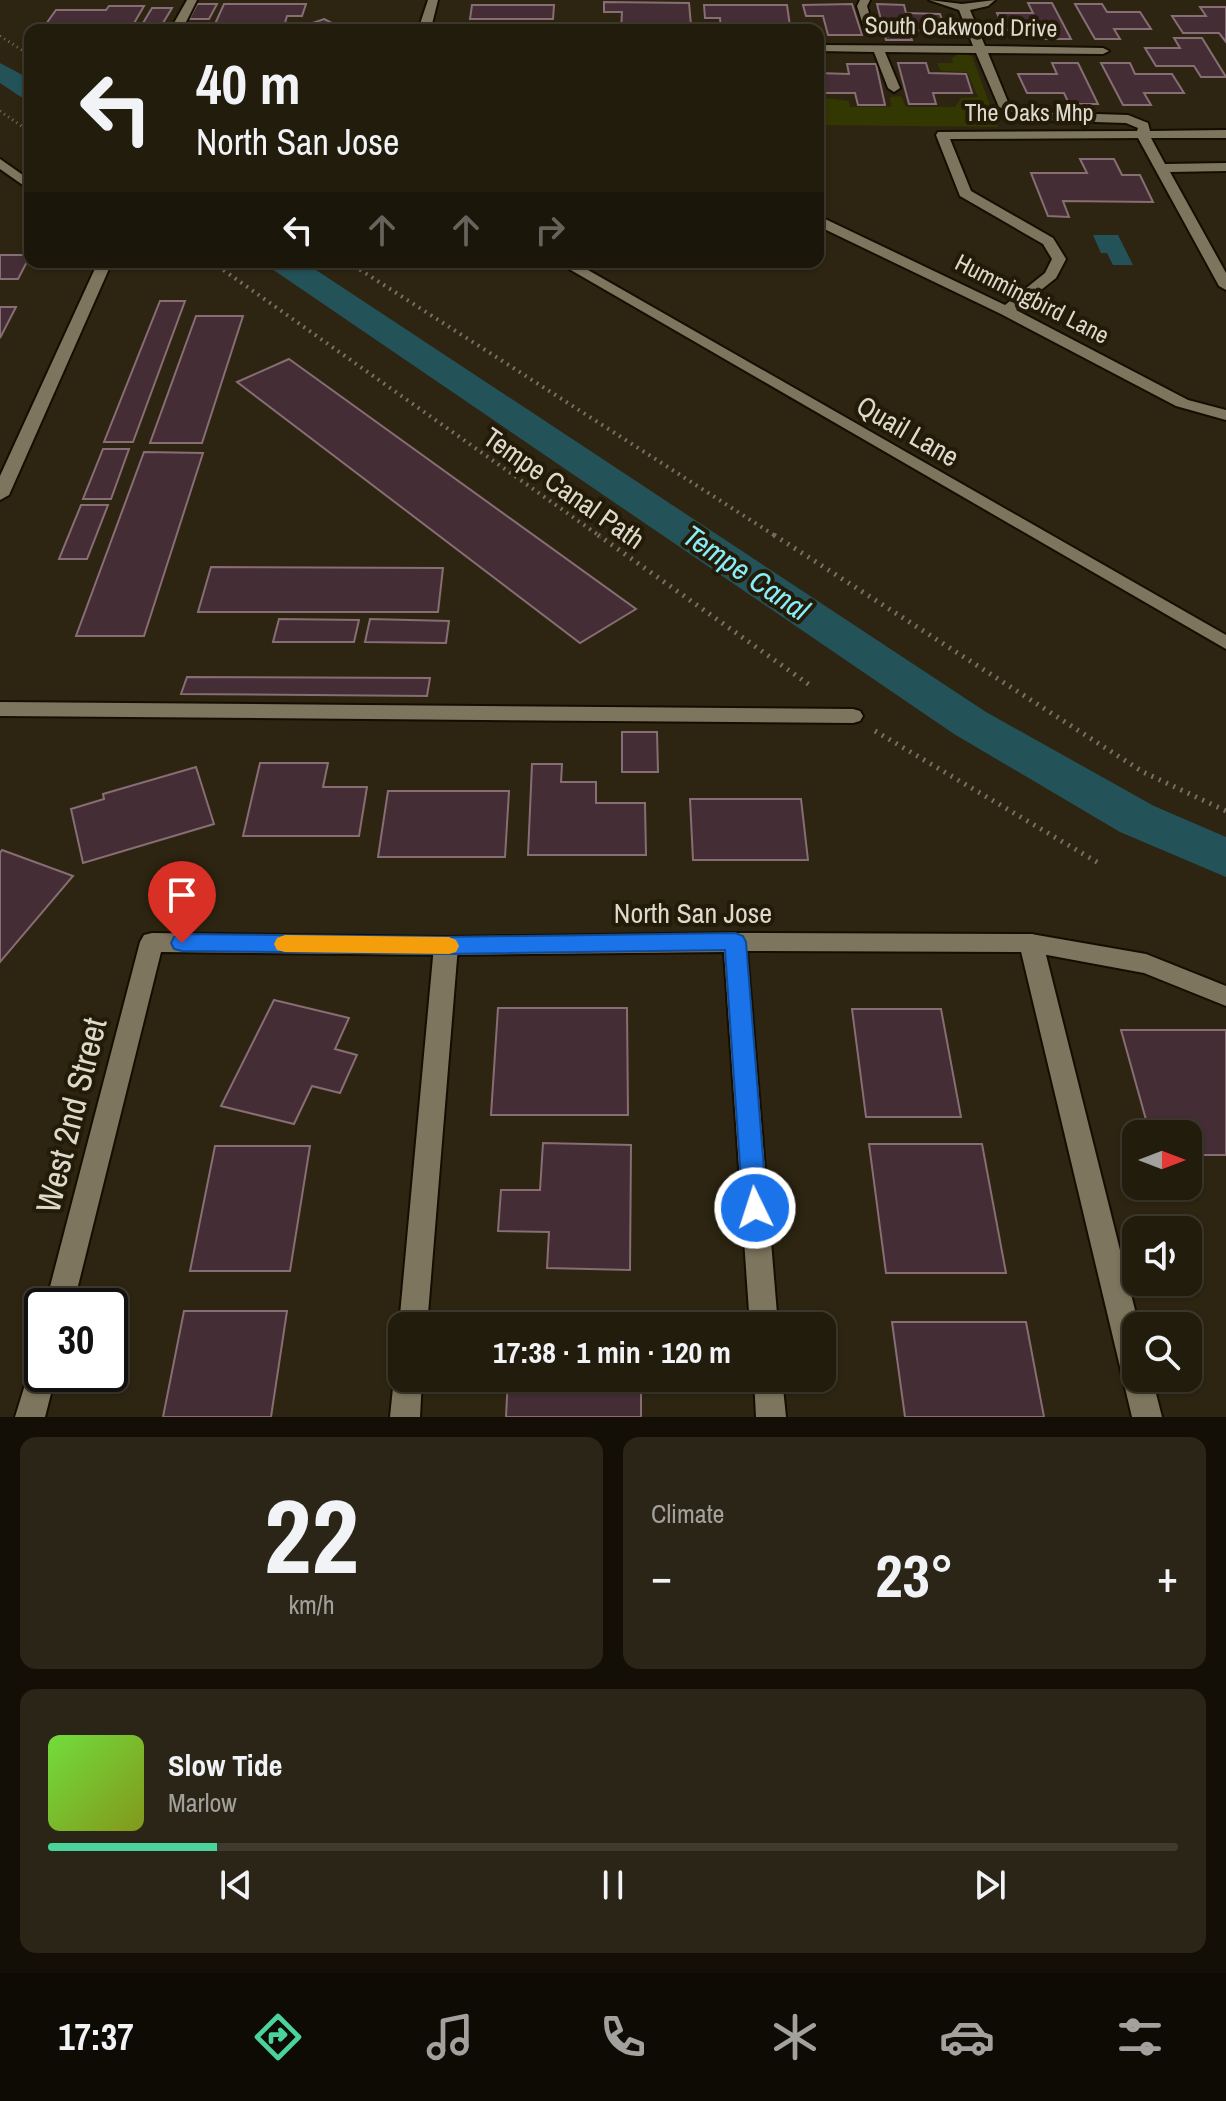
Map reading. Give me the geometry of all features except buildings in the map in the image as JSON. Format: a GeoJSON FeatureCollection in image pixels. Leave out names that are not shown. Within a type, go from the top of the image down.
{"type":"FeatureCollection","features":[{"type":"Feature","properties":{"kind":"street"},"geometry":{"type":"LineString","coordinates":[[179,24],[192,0]]}},
{"type":"Feature","properties":{"kind":"street"},"geometry":{"type":"LineString","coordinates":[[426,24],[433,0]]}},
{"type":"Feature","properties":{"kind":"street"},"geometry":{"type":"LineString","coordinates":[[865,0],[862,6],[870,28]]}},
{"type":"Feature","properties":{"kind":"street"},"geometry":{"type":"LineString","coordinates":[[934,0],[963,7],[980,6],[990,0]]}},
{"type":"Feature","properties":{"kind":"street"},"geometry":{"type":"LineString","coordinates":[[963,7],[1003,104],[1032,116],[1128,119],[1144,126],[1143,135],[1226,286]]}},
{"type":"Feature","properties":{"kind":"street","name":"South Oakwood Drive"},"geometry":{"type":"LineString","coordinates":[[824,48],[1103,51]]}},
{"type":"Feature","properties":{"kind":"street"},"geometry":{"type":"LineString","coordinates":[[878,48],[894,88]]}},
{"type":"Feature","properties":{"kind":"street","name":"The Oaks Mhp"},"geometry":{"type":"LineString","coordinates":[[1006,311],[1051,275],[1059,259],[1048,241],[965,193],[942,135],[1226,134]]}},
{"type":"Feature","properties":{"kind":"street"},"geometry":{"type":"LineString","coordinates":[[0,163],[24,181]]}},
{"type":"Feature","properties":{"kind":"street"},"geometry":{"type":"LineString","coordinates":[[1161,168],[1226,167]]}},
{"type":"Feature","properties":{"kind":"street","name":"Hummingbird Lane"},"geometry":{"type":"LineString","coordinates":[[824,224],[1006,311],[1182,403],[1226,415]]}},
{"type":"Feature","properties":{"kind":"street"},"geometry":{"type":"LineString","coordinates":[[0,495],[102,268]]}},
{"type":"Feature","properties":{"kind":"street","name":"Quail Lane"},"geometry":{"type":"LineString","coordinates":[[574,268],[1226,643]]}},
{"type":"Feature","properties":{"kind":"street"},"geometry":{"type":"LineString","coordinates":[[0,709],[853,716]]}},
{"type":"Feature","properties":{"kind":"street","name":"North San Jose"},"geometry":{"type":"LineString","coordinates":[[152,942],[446,946],[735,942],[1031,943],[1146,964],[1226,996]]}},
{"type":"Feature","properties":{"kind":"street","name":"West 2nd Street"},"geometry":{"type":"LineString","coordinates":[[64,1288],[152,942]]}},
{"type":"Feature","properties":{"kind":"street"},"geometry":{"type":"LineString","coordinates":[[735,942],[763,1312]]}},
{"type":"Feature","properties":{"kind":"street"},"geometry":{"type":"LineString","coordinates":[[1031,943],[1122,1314]]}},
{"type":"Feature","properties":{"kind":"street"},"geometry":{"type":"LineString","coordinates":[[414,1312],[446,946]]}},
{"type":"Feature","properties":{"kind":"street"},"geometry":{"type":"LineString","coordinates":[[30,1417],[37,1392]]}},
{"type":"Feature","properties":{"kind":"street"},"geometry":{"type":"LineString","coordinates":[[405,1417],[407,1392]]}},
{"type":"Feature","properties":{"kind":"street"},"geometry":{"type":"LineString","coordinates":[[769,1392],[771,1417]]}},
{"type":"Feature","properties":{"kind":"street"},"geometry":{"type":"LineString","coordinates":[[1141,1392],[1147,1417]]}},
{"type":"Feature","properties":{"kind":"path"},"geometry":{"type":"LineString","coordinates":[[0,36],[24,51]]}},
{"type":"Feature","properties":{"kind":"path"},"geometry":{"type":"LineString","coordinates":[[0,111],[24,128]]}},
{"type":"Feature","properties":{"kind":"path","name":"Tempe Canal Path"},"geometry":{"type":"LineString","coordinates":[[220,268],[885,738],[1102,865]]}},
{"type":"Feature","properties":{"kind":"path"},"geometry":{"type":"LineString","coordinates":[[357,268],[1143,772],[1226,811]]}},
{"type":"Feature","properties":{"kind":"green space"},"geometry":{"type":"Polygon","coordinates":[[[960,53],[972,56],[998,127],[824,125],[824,98],[849,101],[850,107],[891,107],[890,97],[901,96],[906,107],[955,107],[961,98],[978,97],[967,72],[941,71],[937,63],[953,63],[952,58],[960,53]]]}},
{"type":"Feature","properties":{"kind":"water"},"geometry":{"type":"Polygon","coordinates":[[[1093,235],[1118,235],[1133,265],[1113,265],[1107,253],[1101,253],[1093,235]]]}},
{"type":"Feature","properties":{"kind":"waterway","name":"Tempe Canal"},"geometry":{"type":"LineString","coordinates":[[0,71],[24,87]]}},
{"type":"Feature","properties":{"kind":"waterway","name":"Tempe Canal"},"geometry":{"type":"LineString","coordinates":[[292,268],[970,723],[1137,819],[1226,858]]}},
{"type":"Feature","properties":{"kind":"slow traffic"},"geometry":{"type":"LineString","coordinates":[[285,944],[449,946]]}},
{"type":"Feature","properties":{"kind":"route"},"geometry":{"type":"LineString","coordinates":[[182,943],[446,946],[735,942],[755,1208]]}}]}
